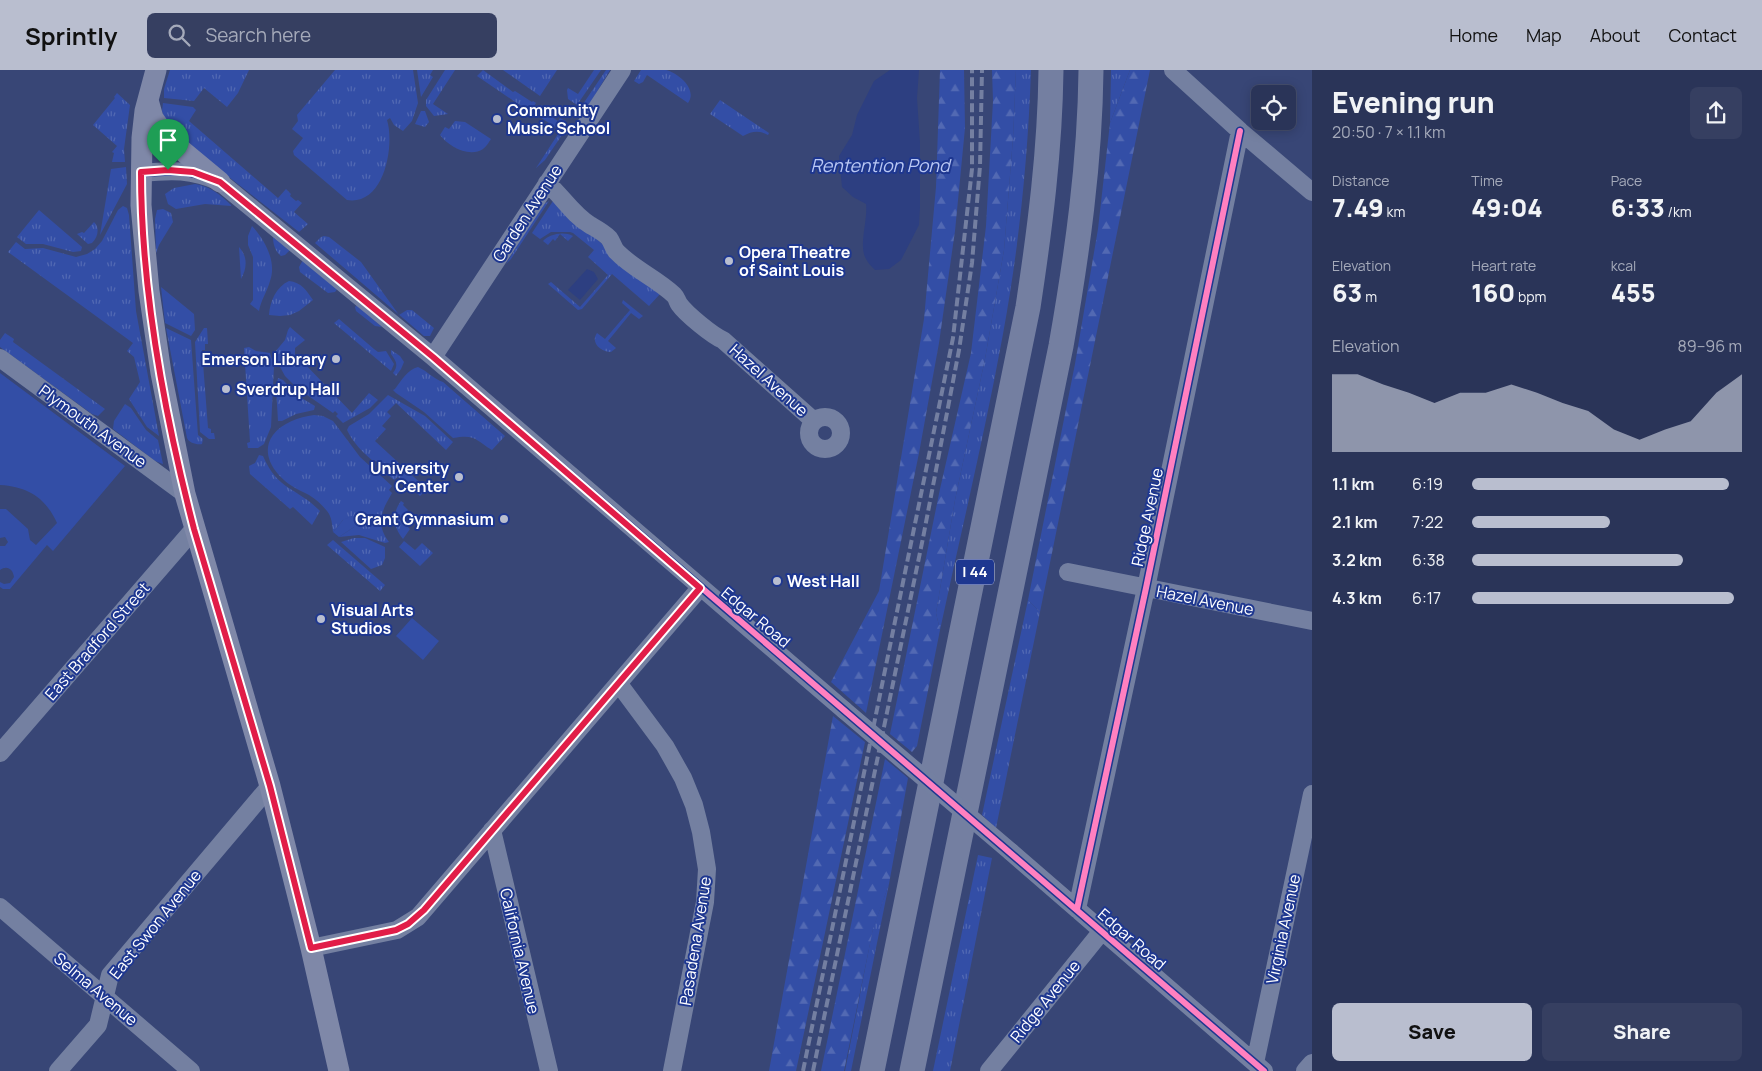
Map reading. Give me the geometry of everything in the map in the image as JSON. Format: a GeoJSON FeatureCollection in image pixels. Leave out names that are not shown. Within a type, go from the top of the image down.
{"type":"FeatureCollection","features":[{"type":"Feature","properties":{"kind":"highway","name":"I 44"},"geometry":{"type":"LineString","coordinates":[[872,1071],[1028,307],[1039,237],[1047,166],[1052,70]]}},
{"type":"Feature","properties":{"kind":"highway","name":"I 44"},"geometry":{"type":"LineString","coordinates":[[912,1071],[1074,276],[1087,156],[1091,70]]}},
{"type":"Feature","properties":{"kind":"main road"},"geometry":{"type":"LineString","coordinates":[[156,70],[148,99],[142,138],[141,205],[149,291],[161,372],[185,494],[270,786],[311,948],[339,1071]]}},
{"type":"Feature","properties":{"kind":"main road"},"geometry":{"type":"LineString","coordinates":[[148,99],[153,118],[167,138],[220,182]]}},
{"type":"Feature","properties":{"kind":"street","name":"Garden Avenue"},"geometry":{"type":"LineString","coordinates":[[433,357],[552,188],[622,70]]}},
{"type":"Feature","properties":{"kind":"street"},"geometry":{"type":"LineString","coordinates":[[1173,70],[1240,131],[1312,192]]}},
{"type":"Feature","properties":{"kind":"street","name":"Ridge Avenue"},"geometry":{"type":"LineString","coordinates":[[1077,909],[1146,588],[1240,131]]}},
{"type":"Feature","properties":{"kind":"street","name":"Edgar Road"},"geometry":{"type":"LineString","coordinates":[[141,172],[168,170],[193,172],[220,182],[433,357],[1259,1067]]}},
{"type":"Feature","properties":{"kind":"street","name":"Hazel Avenue"},"geometry":{"type":"LineString","coordinates":[[552,188],[562,200],[591,225],[604,233],[615,250],[644,274],[657,280],[676,297],[679,305],[716,337],[723,340],[814,421]]}},
{"type":"Feature","properties":{"kind":"street","name":"Plymouth Avenue"},"geometry":{"type":"LineString","coordinates":[[0,358],[185,494]]}},
{"type":"Feature","properties":{"kind":"street","name":"East Bradford Street"},"geometry":{"type":"LineString","coordinates":[[0,752],[194,529]]}},
{"type":"Feature","properties":{"kind":"street","name":"Hazel Avenue"},"geometry":{"type":"LineString","coordinates":[[1068,572],[1312,622]]}},
{"type":"Feature","properties":{"kind":"street"},"geometry":{"type":"LineString","coordinates":[[311,948],[396,930],[408,924],[424,910],[700,588]]}},
{"type":"Feature","properties":{"kind":"street","name":"Pasadena Avenue"},"geometry":{"type":"LineString","coordinates":[[619,684],[665,746],[683,778],[694,805],[707,869],[705,902],[672,1071]]}},
{"type":"Feature","properties":{"kind":"street","name":"East Swon Avenue"},"geometry":{"type":"LineString","coordinates":[[58,1071],[98,1025],[110,975],[270,786]]}},
{"type":"Feature","properties":{"kind":"street","name":"Virginia Avenue"},"geometry":{"type":"LineString","coordinates":[[1259,1067],[1312,794]]}},
{"type":"Feature","properties":{"kind":"street","name":"California Avenue"},"geometry":{"type":"LineString","coordinates":[[492,830],[549,1071]]}},
{"type":"Feature","properties":{"kind":"street","name":"Selma Avenue"},"geometry":{"type":"LineString","coordinates":[[0,907],[191,1071]]}},
{"type":"Feature","properties":{"kind":"street","name":"Ridge Avenue"},"geometry":{"type":"LineString","coordinates":[[989,1071],[1102,931]]}},
{"type":"Feature","properties":{"kind":"street"},"geometry":{"type":"LineString","coordinates":[[1305,1071],[1312,1063]]}},
{"type":"Feature","properties":{"kind":"green space"},"geometry":{"type":"Polygon","coordinates":[[[170,70],[249,70],[238,93],[227,107],[204,88],[194,101],[164,98],[164,89],[170,70]]]}},
{"type":"Feature","properties":{"kind":"green space"},"geometry":{"type":"Polygon","coordinates":[[[335,70],[413,70],[418,103],[412,121],[403,131],[394,125],[390,118],[387,120],[389,144],[384,172],[370,194],[360,199],[347,200],[294,155],[293,151],[303,138],[292,129],[298,121],[297,115],[335,70]]]}},
{"type":"Feature","properties":{"kind":"green space"},"geometry":{"type":"Polygon","coordinates":[[[417,70],[433,70],[430,75],[433,77],[421,97],[417,70]]]}},
{"type":"Feature","properties":{"kind":"green space"},"geometry":{"type":"Polygon","coordinates":[[[445,70],[455,70],[433,104],[448,114],[434,116],[426,106],[426,100],[445,70]]]}},
{"type":"Feature","properties":{"kind":"green space"},"geometry":{"type":"Polygon","coordinates":[[[483,70],[513,92],[515,91],[536,103],[530,112],[477,76],[483,70]]]}},
{"type":"Feature","properties":{"kind":"green space"},"geometry":{"type":"Polygon","coordinates":[[[503,70],[557,70],[540,96],[503,70]]]}},
{"type":"Feature","properties":{"kind":"green space"},"geometry":{"type":"Polygon","coordinates":[[[594,70],[601,70],[577,105],[568,99],[568,88],[578,94],[594,70]]]}},
{"type":"Feature","properties":{"kind":"green space"},"geometry":{"type":"Polygon","coordinates":[[[606,70],[610,70],[589,105],[581,107],[606,70]]]}},
{"type":"Feature","properties":{"kind":"green space"},"geometry":{"type":"Polygon","coordinates":[[[641,70],[666,70],[676,74],[689,87],[690,98],[688,103],[647,75],[643,82],[639,84],[634,81],[641,70]]]}},
{"type":"Feature","properties":{"kind":"green space"},"geometry":{"type":"Polygon","coordinates":[[[940,70],[964,70],[965,128],[955,231],[939,343],[919,453],[866,713],[831,682],[879,591],[924,319],[936,187],[940,70]]]}},
{"type":"Feature","properties":{"kind":"green space"},"geometry":{"type":"Polygon","coordinates":[[[992,70],[1016,70],[1013,138],[1004,250],[985,359],[955,500],[936,613],[940,630],[917,746],[912,752],[890,734],[940,489],[971,353],[986,226],[993,101],[992,70]]]}},
{"type":"Feature","properties":{"kind":"green space"},"geometry":{"type":"Polygon","coordinates":[[[1016,70],[1031,70],[1028,136],[1014,268],[989,408],[940,630],[936,613],[955,500],[985,359],[1004,250],[1013,138],[1016,70]]]}},
{"type":"Feature","properties":{"kind":"green space"},"geometry":{"type":"Polygon","coordinates":[[[1111,70],[1130,70],[1110,123],[1111,70]]]}},
{"type":"Feature","properties":{"kind":"green space"},"geometry":{"type":"Polygon","coordinates":[[[1130,70],[1150,70],[1040,612],[1028,600],[1075,364],[1098,229],[1110,123],[1130,70]]]}},
{"type":"Feature","properties":{"kind":"green space"},"geometry":{"type":"Polygon","coordinates":[[[117,93],[130,105],[124,149],[125,162],[112,162],[114,153],[112,152],[117,146],[93,125],[117,93]]]}},
{"type":"Feature","properties":{"kind":"green space"},"geometry":{"type":"Polygon","coordinates":[[[720,100],[769,133],[768,135],[756,132],[743,136],[710,114],[720,100]]]}},
{"type":"Feature","properties":{"kind":"green space"},"geometry":{"type":"Polygon","coordinates":[[[163,103],[193,107],[196,110],[189,121],[278,198],[286,189],[291,194],[290,196],[302,203],[294,212],[308,224],[299,232],[192,148],[165,123],[162,111],[163,103]]]}},
{"type":"Feature","properties":{"kind":"green space"},"geometry":{"type":"Polygon","coordinates":[[[541,105],[551,111],[549,115],[558,121],[560,118],[566,121],[560,130],[535,114],[541,105]]]}},
{"type":"Feature","properties":{"kind":"green space"},"geometry":{"type":"Polygon","coordinates":[[[421,111],[425,111],[429,122],[425,127],[415,124],[421,111]]]}},
{"type":"Feature","properties":{"kind":"green space"},"geometry":{"type":"Polygon","coordinates":[[[455,121],[465,122],[491,139],[484,148],[477,151],[459,150],[453,147],[440,135],[445,127],[449,129],[455,121]]]}},
{"type":"Feature","properties":{"kind":"green space"},"geometry":{"type":"Polygon","coordinates":[[[560,131],[562,135],[545,160],[536,168],[560,131]]]}},
{"type":"Feature","properties":{"kind":"green space"},"geometry":{"type":"Polygon","coordinates":[[[126,167],[127,184],[100,235],[111,169],[126,167]]]}},
{"type":"Feature","properties":{"kind":"green space"},"geometry":{"type":"Polygon","coordinates":[[[195,184],[215,192],[232,206],[205,204],[176,209],[168,204],[165,194],[174,188],[195,184]]]}},
{"type":"Feature","properties":{"kind":"green space"},"geometry":{"type":"Polygon","coordinates":[[[549,201],[511,259],[506,264],[541,206],[549,201]]]}},
{"type":"Feature","properties":{"kind":"green space"},"geometry":{"type":"Polygon","coordinates":[[[553,201],[660,294],[649,306],[612,274],[582,309],[578,310],[548,284],[551,282],[580,307],[608,275],[588,257],[594,250],[573,233],[551,232],[540,239],[532,233],[553,201]]]}},
{"type":"Feature","properties":{"kind":"green space"},"geometry":{"type":"Polygon","coordinates":[[[123,206],[127,208],[129,215],[136,311],[159,436],[147,427],[129,399],[140,382],[134,357],[127,351],[133,343],[8,252],[16,242],[25,249],[43,248],[76,257],[87,254],[102,241],[118,210],[123,206]]]}},
{"type":"Feature","properties":{"kind":"green space"},"geometry":{"type":"Polygon","coordinates":[[[163,209],[171,213],[173,222],[156,253],[155,219],[157,210],[163,209]]]}},
{"type":"Feature","properties":{"kind":"green space"},"geometry":{"type":"Polygon","coordinates":[[[39,210],[82,247],[81,251],[73,252],[43,244],[26,244],[17,237],[39,210]]]}},
{"type":"Feature","properties":{"kind":"green space"},"geometry":{"type":"Polygon","coordinates":[[[94,222],[98,230],[97,235],[92,243],[88,244],[77,234],[84,233],[94,222]]]}},
{"type":"Feature","properties":{"kind":"green space"},"geometry":{"type":"Polygon","coordinates":[[[252,226],[265,245],[272,266],[270,281],[259,311],[250,304],[253,300],[253,257],[248,245],[248,236],[252,226]]]}},
{"type":"Feature","properties":{"kind":"green space"},"geometry":{"type":"Polygon","coordinates":[[[560,234],[565,234],[573,236],[568,241],[560,234]]]}},
{"type":"Feature","properties":{"kind":"green space"},"geometry":{"type":"Polygon","coordinates":[[[560,234],[555,241],[553,239],[548,245],[543,241],[560,234]]]}},
{"type":"Feature","properties":{"kind":"green space"},"geometry":{"type":"Polygon","coordinates":[[[324,236],[329,237],[361,262],[398,314],[315,243],[324,236]]]}},
{"type":"Feature","properties":{"kind":"green space"},"geometry":{"type":"Polygon","coordinates":[[[273,237],[290,250],[285,255],[281,256],[277,252],[273,237]]]}},
{"type":"Feature","properties":{"kind":"green space"},"geometry":{"type":"Polygon","coordinates":[[[239,247],[246,263],[241,279],[239,247]]]}},
{"type":"Feature","properties":{"kind":"green space"},"geometry":{"type":"Polygon","coordinates":[[[303,260],[338,288],[335,292],[328,293],[300,272],[299,267],[303,260]]]}},
{"type":"Feature","properties":{"kind":"green space"},"geometry":{"type":"Polygon","coordinates":[[[289,281],[300,285],[313,300],[299,311],[290,315],[269,315],[274,295],[289,281]]]}},
{"type":"Feature","properties":{"kind":"green space"},"geometry":{"type":"Polygon","coordinates":[[[161,287],[194,314],[195,330],[191,336],[165,323],[161,287]]]}},
{"type":"Feature","properties":{"kind":"green space"},"geometry":{"type":"Polygon","coordinates":[[[623,300],[643,316],[639,319],[631,313],[608,341],[616,348],[611,352],[607,352],[600,349],[595,337],[597,333],[605,339],[630,310],[622,303],[623,300]]]}},
{"type":"Feature","properties":{"kind":"green space"},"geometry":{"type":"Polygon","coordinates":[[[357,305],[382,327],[375,326],[356,311],[355,307],[357,305]]]}},
{"type":"Feature","properties":{"kind":"green space"},"geometry":{"type":"Polygon","coordinates":[[[407,310],[412,310],[434,328],[430,336],[424,336],[399,315],[407,310]]]}},
{"type":"Feature","properties":{"kind":"green space"},"geometry":{"type":"Polygon","coordinates":[[[339,319],[378,352],[386,351],[394,364],[391,371],[334,323],[339,319]]]}},
{"type":"Feature","properties":{"kind":"green space"},"geometry":{"type":"Polygon","coordinates":[[[290,327],[305,340],[295,348],[295,357],[302,361],[352,413],[369,393],[378,400],[370,408],[343,423],[336,416],[338,414],[335,411],[333,413],[297,388],[285,376],[275,352],[285,340],[290,327]]]}},
{"type":"Feature","properties":{"kind":"green space"},"geometry":{"type":"Polygon","coordinates":[[[166,328],[191,340],[198,435],[203,439],[202,444],[193,443],[187,438],[166,328]]]}},
{"type":"Feature","properties":{"kind":"green space"},"geometry":{"type":"Polygon","coordinates":[[[204,328],[207,328],[208,344],[205,344],[205,350],[202,350],[208,428],[211,429],[211,433],[214,433],[215,439],[209,439],[200,432],[195,342],[204,328]]]}},
{"type":"Feature","properties":{"kind":"green space"},"geometry":{"type":"Polygon","coordinates":[[[5,333],[14,339],[13,342],[105,409],[98,416],[92,414],[0,347],[0,340],[5,333]]]}},
{"type":"Feature","properties":{"kind":"green space"},"geometry":{"type":"Polygon","coordinates":[[[249,347],[256,351],[270,353],[274,366],[271,427],[264,444],[258,448],[248,448],[247,443],[250,442],[244,348],[249,347]]]}},
{"type":"Feature","properties":{"kind":"green space"},"geometry":{"type":"Polygon","coordinates":[[[391,350],[400,356],[404,362],[396,376],[393,373],[396,363],[391,350]]]}},
{"type":"Feature","properties":{"kind":"green space"},"geometry":{"type":"Polygon","coordinates":[[[418,367],[443,382],[505,436],[492,450],[471,437],[453,438],[424,412],[393,390],[408,373],[418,367]]]}},
{"type":"Feature","properties":{"kind":"green space"},"geometry":{"type":"Polygon","coordinates":[[[0,373],[125,466],[53,551],[47,545],[10,589],[0,587],[0,582],[4,584],[10,583],[14,577],[9,569],[0,570],[0,546],[5,546],[8,542],[5,537],[0,538],[0,509],[6,509],[28,529],[30,540],[36,545],[57,523],[47,506],[34,495],[19,488],[0,485],[0,373]]]}},
{"type":"Feature","properties":{"kind":"green space"},"geometry":{"type":"Polygon","coordinates":[[[278,378],[283,380],[298,396],[315,406],[314,410],[278,421],[276,387],[278,378]]]}},
{"type":"Feature","properties":{"kind":"green space"},"geometry":{"type":"Polygon","coordinates":[[[388,395],[425,416],[453,442],[446,450],[396,403],[387,412],[391,416],[382,426],[386,429],[375,441],[427,489],[420,496],[398,477],[394,480],[377,465],[378,463],[373,461],[358,447],[347,430],[349,426],[369,414],[388,395]]]}},
{"type":"Feature","properties":{"kind":"green space"},"geometry":{"type":"Polygon","coordinates":[[[125,404],[131,408],[146,430],[158,440],[163,464],[155,461],[113,429],[114,421],[125,404]]]}},
{"type":"Feature","properties":{"kind":"green space"},"geometry":{"type":"Polygon","coordinates":[[[314,415],[323,416],[333,421],[360,457],[392,486],[389,490],[392,493],[385,505],[381,523],[389,542],[385,543],[359,535],[339,537],[354,527],[343,520],[333,532],[329,513],[319,502],[286,482],[271,464],[268,450],[269,442],[273,435],[291,421],[314,415]]]}},
{"type":"Feature","properties":{"kind":"green space"},"geometry":{"type":"Polygon","coordinates":[[[259,455],[263,456],[275,476],[282,483],[312,503],[320,511],[312,525],[293,507],[290,509],[250,474],[249,466],[255,463],[259,455]]]}},
{"type":"Feature","properties":{"kind":"green space"},"geometry":{"type":"Polygon","coordinates":[[[401,501],[408,510],[399,519],[410,529],[403,539],[397,530],[395,520],[396,510],[401,501]]]}},
{"type":"Feature","properties":{"kind":"green space"},"geometry":{"type":"Polygon","coordinates":[[[352,516],[357,521],[354,527],[339,537],[333,532],[343,520],[352,516]]]}},
{"type":"Feature","properties":{"kind":"green space"},"geometry":{"type":"Polygon","coordinates":[[[354,538],[365,538],[385,547],[385,558],[382,565],[371,569],[341,542],[354,538]]]}},
{"type":"Feature","properties":{"kind":"green space"},"geometry":{"type":"Polygon","coordinates":[[[333,540],[385,585],[380,591],[327,545],[333,540]]]}},
{"type":"Feature","properties":{"kind":"green space"},"geometry":{"type":"Polygon","coordinates":[[[404,541],[415,550],[422,543],[433,553],[420,566],[399,547],[404,541]]]}},
{"type":"Feature","properties":{"kind":"green space"},"geometry":{"type":"Polygon","coordinates":[[[1028,600],[1040,612],[996,828],[982,815],[1028,600]]]}},
{"type":"Feature","properties":{"kind":"green space"},"geometry":{"type":"Polygon","coordinates":[[[412,618],[439,641],[423,660],[396,636],[412,618]]]}},
{"type":"Feature","properties":{"kind":"green space"},"geometry":{"type":"Polygon","coordinates":[[[833,716],[865,742],[796,1071],[769,1071],[833,716]]]}},
{"type":"Feature","properties":{"kind":"green space"},"geometry":{"type":"Polygon","coordinates":[[[885,759],[908,778],[889,884],[873,929],[844,1071],[821,1071],[885,759]]]}},
{"type":"Feature","properties":{"kind":"green space"},"geometry":{"type":"Polygon","coordinates":[[[978,855],[992,858],[950,1071],[933,1071],[978,855]]]}},
{"type":"Feature","properties":{"kind":"green space"},"geometry":{"type":"Polygon","coordinates":[[[889,884],[851,1071],[845,1071],[873,928],[889,884]]]}},
{"type":"Feature","properties":{"kind":"water","name":"Rentention Pond"},"geometry":{"type":"Polygon","coordinates":[[[890,70],[919,70],[917,98],[920,143],[919,225],[901,260],[889,269],[875,270],[867,261],[863,251],[866,204],[853,197],[842,187],[839,156],[852,135],[857,115],[874,81],[890,70]]]}},
{"type":"Feature","properties":{"kind":"water"},"geometry":{"type":"Polygon","coordinates":[[[587,269],[594,272],[598,279],[580,300],[568,290],[587,269]]]}},
{"type":"Feature","properties":{"kind":"railway"},"geometry":{"type":"LineString","coordinates":[[803,1071],[953,338],[972,169],[972,70]]}},
{"type":"Feature","properties":{"kind":"railway"},"geometry":{"type":"LineString","coordinates":[[813,1071],[923,538],[959,350],[972,263],[980,166],[982,70]]}},
{"type":"Feature","properties":{"kind":"cycle path"},"geometry":{"type":"LineString","coordinates":[[1077,909],[1146,588],[1240,131]]}},
{"type":"Feature","properties":{"kind":"cycle path"},"geometry":{"type":"LineString","coordinates":[[141,173],[162,171],[191,173],[220,182],[433,357],[1264,1071]]}},
{"type":"Feature","properties":{"kind":"place","name":"Community Music School"},"geometry":{"type":"Point","coordinates":[497,119]}},
{"type":"Feature","properties":{"kind":"place","name":"Opera Theatre of Saint Louis"},"geometry":{"type":"Point","coordinates":[729,261]}},
{"type":"Feature","properties":{"kind":"place","name":"Emerson Library"},"geometry":{"type":"Point","coordinates":[336,359]}},
{"type":"Feature","properties":{"kind":"place","name":"Sverdrup Hall"},"geometry":{"type":"Point","coordinates":[226,389]}},
{"type":"Feature","properties":{"kind":"place","name":"University Center"},"geometry":{"type":"Point","coordinates":[459,477]}},
{"type":"Feature","properties":{"kind":"place","name":"Grant Gymnasium"},"geometry":{"type":"Point","coordinates":[504,519]}},
{"type":"Feature","properties":{"kind":"place","name":"West Hall"},"geometry":{"type":"Point","coordinates":[777,581]}},
{"type":"Feature","properties":{"kind":"place","name":"Visual Arts Studios"},"geometry":{"type":"Point","coordinates":[321,619]}},
{"type":"Feature","properties":{"kind":"route"},"geometry":{"type":"LineString","coordinates":[[168,170],[206,175],[220,182],[433,357],[700,588],[424,910],[408,924],[396,930],[311,948],[270,786],[194,529],[185,494],[161,372],[149,291],[141,205],[141,172],[168,170]]}}]}
